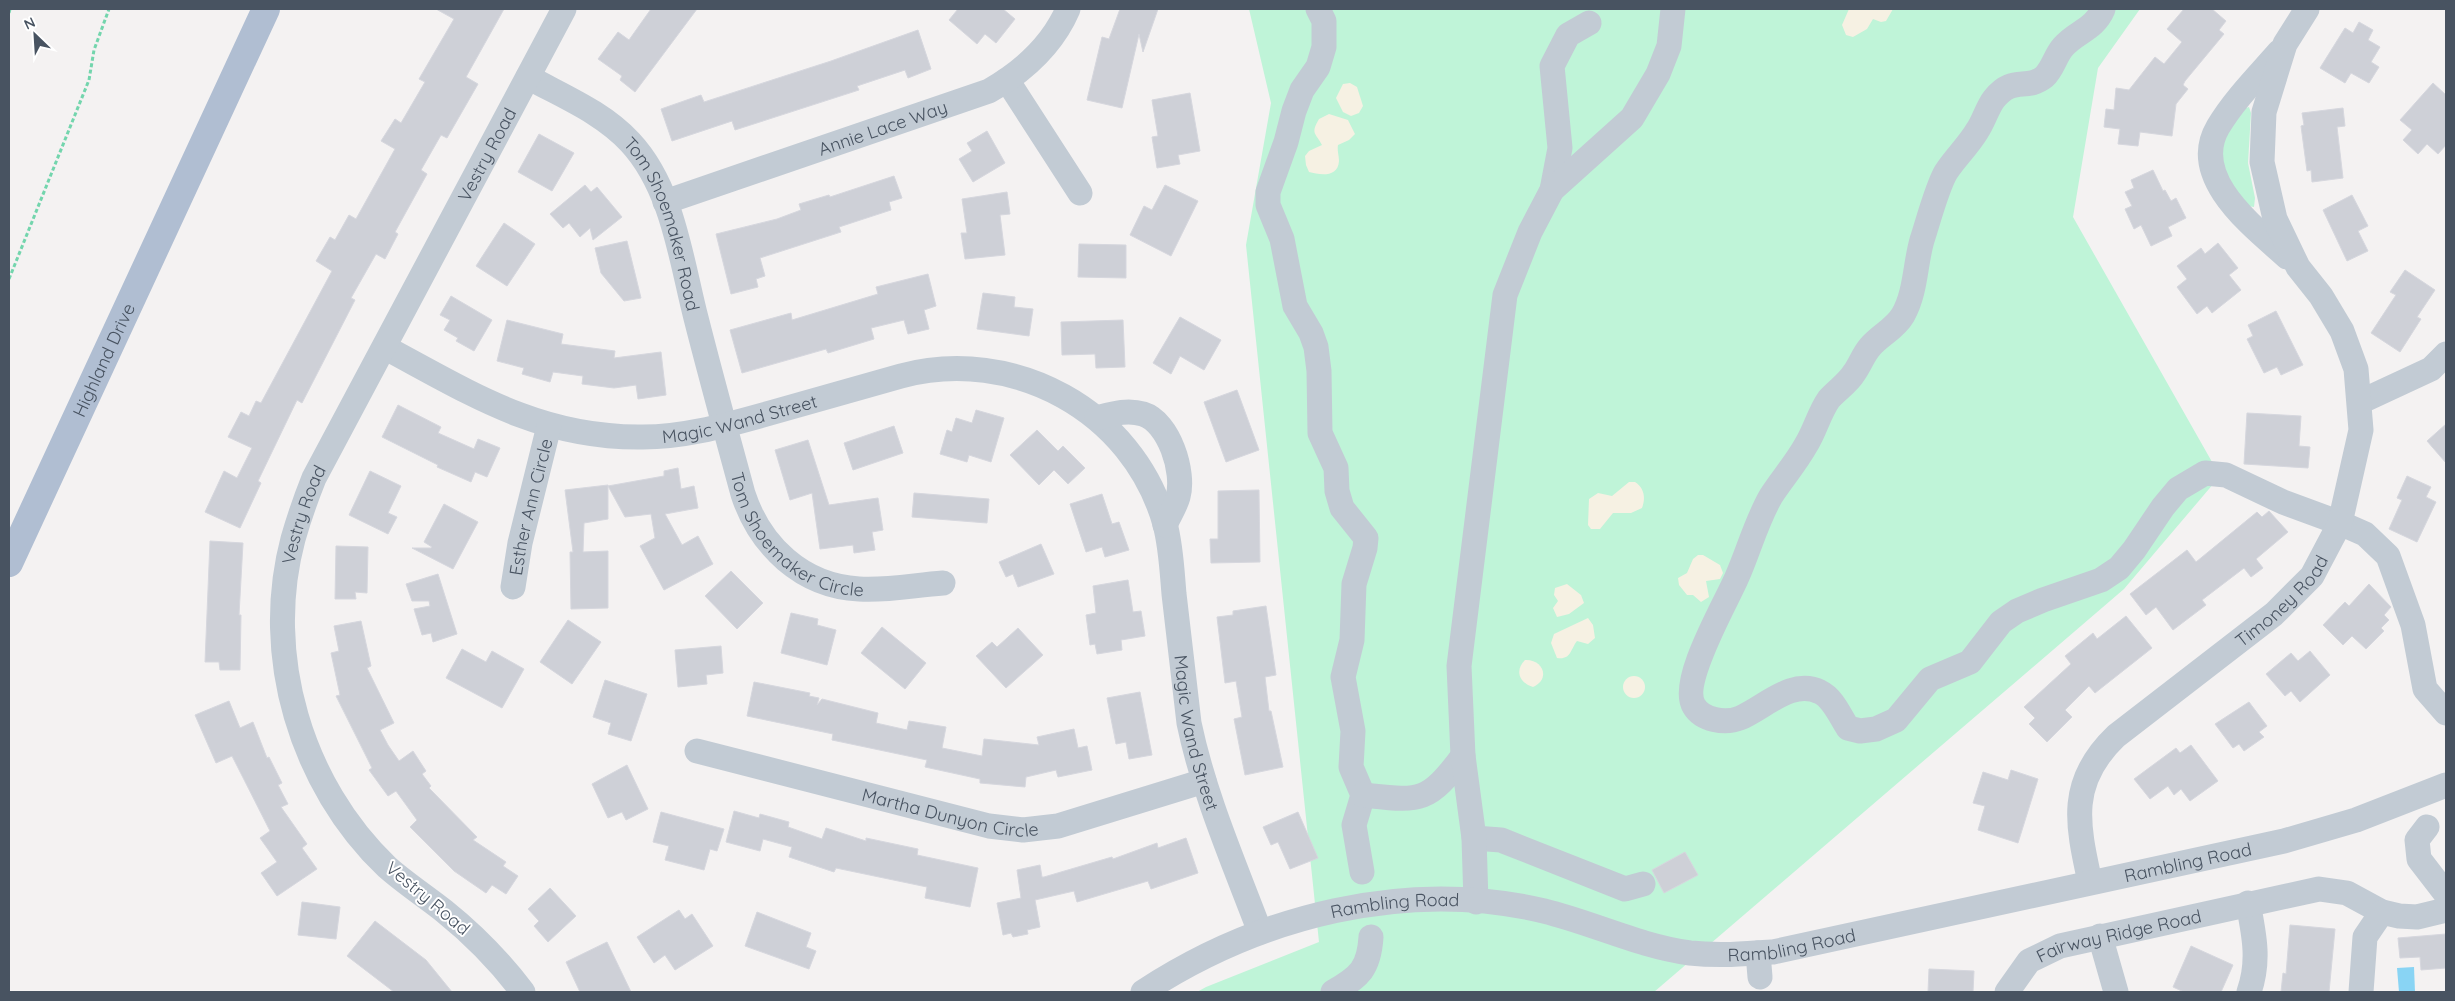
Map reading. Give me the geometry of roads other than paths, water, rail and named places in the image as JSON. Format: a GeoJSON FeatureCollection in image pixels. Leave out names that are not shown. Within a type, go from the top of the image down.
{"type":"FeatureCollection","features":[{"type":"Feature","properties":{"kind":"main road"},"geometry":{"type":"LineString","coordinates":[[198,156],[209,110],[246,9]]}},
{"type":"Feature","properties":{"kind":"main road","name":"Highland Drive"},"geometry":{"type":"LineString","coordinates":[[9,563],[266,9]]}},
{"type":"Feature","properties":{"kind":"main road","name":"Highland Drive"},"geometry":{"type":"LineString","coordinates":[[198,156],[216,137],[244,97],[286,9]]}},
{"type":"Feature","properties":{"kind":"street","name":"Vestry Road"},"geometry":{"type":"LineString","coordinates":[[523,992],[488,951],[443,910],[406,884],[387,866],[351,825],[334,802],[312,760],[291,696],[285,657],[283,606],[293,540],[314,478],[386,348],[564,9]]}},
{"type":"Feature","properties":{"kind":"street","name":"Annie Lace Way"},"geometry":{"type":"LineString","coordinates":[[665,202],[972,98],[1007,80],[1025,68],[1040,52],[1068,9]]}},
{"type":"Feature","properties":{"kind":"street"},"geometry":{"type":"LineString","coordinates":[[1318,9],[1324,21],[1324,47],[1318,67],[1302,90],[1294,110],[1286,142],[1268,192],[1268,205],[1282,239],[1295,306],[1316,347],[1319,371],[1320,433],[1336,468],[1336,491],[1342,508],[1366,538],[1365,548],[1354,584],[1352,640],[1343,676],[1352,731],[1351,767],[1363,795],[1354,825],[1362,872]]}},
{"type":"Feature","properties":{"kind":"street"},"geometry":{"type":"LineString","coordinates":[[1552,190],[1632,118],[1658,74],[1669,46],[1673,9]]}},
{"type":"Feature","properties":{"kind":"street"},"geometry":{"type":"LineString","coordinates":[[2103,9],[2090,28],[2063,46],[2043,78],[2030,83],[2011,84],[2001,91],[1992,102],[1974,136],[1946,172],[1921,243],[1918,267],[1904,313],[1899,322],[1868,349],[1853,376],[1826,403],[1801,454],[1771,497],[1759,520],[1738,576],[1698,661],[1690,684],[1690,697],[1694,707],[1702,716],[1712,719],[1739,718],[1783,694],[1812,688],[1823,693],[1831,700],[1848,728],[1860,731],[1876,729],[1896,720],[1930,679],[1970,662],[2001,622],[2017,611],[2101,580],[2119,568],[2178,489],[2205,473],[2226,475],[2283,502],[2365,534],[2388,556],[2413,625],[2425,689],[2446,713]]}},
{"type":"Feature","properties":{"kind":"street","name":"Timoney Road"},"geometry":{"type":"LineString","coordinates":[[2090,882],[2080,837],[2079,815],[2084,787],[2096,760],[2116,736],[2274,614],[2312,576],[2340,523],[2361,430],[2356,369],[2342,331],[2321,296],[2298,267],[2245,218],[2218,185],[2211,168],[2210,153],[2218,127],[2285,44],[2308,9]]}},
{"type":"Feature","properties":{"kind":"street"},"geometry":{"type":"LineString","coordinates":[[1476,902],[1474,838],[1463,756],[1459,666],[1505,295],[1530,232],[1552,190],[1560,148],[1552,66],[1568,35],[1589,23]]}},
{"type":"Feature","properties":{"kind":"street","name":"Timoney Road"},"geometry":{"type":"LineString","coordinates":[[2285,44],[2264,112],[2262,162],[2274,219],[2298,267]]}},
{"type":"Feature","properties":{"kind":"street","name":"Tom Shoemaker Road"},"geometry":{"type":"LineString","coordinates":[[528,77],[600,116],[617,129],[644,161],[665,202],[724,426]]}},
{"type":"Feature","properties":{"kind":"street"},"geometry":{"type":"LineString","coordinates":[[1007,80],[1080,193]]}},
{"type":"Feature","properties":{"kind":"street","name":"Magic Wand Street"},"geometry":{"type":"LineString","coordinates":[[386,348],[480,399],[549,426],[594,435],[640,438],[688,434],[724,426],[903,376],[946,368],[989,370],[1031,381],[1064,396],[1097,418],[1117,438],[1142,471],[1153,491],[1165,525],[1189,723],[1204,781],[1260,932]]}},
{"type":"Feature","properties":{"kind":"street"},"geometry":{"type":"LineString","coordinates":[[2360,402],[2431,369],[2446,354]]}},
{"type":"Feature","properties":{"kind":"street"},"geometry":{"type":"LineString","coordinates":[[1097,418],[1131,412],[1144,414],[1156,422],[1164,432],[1172,445],[1179,478],[1178,496],[1165,525]]}},
{"type":"Feature","properties":{"kind":"street","name":"Esther Ann Circle"},"geometry":{"type":"LineString","coordinates":[[513,587],[520,543],[549,426]]}},
{"type":"Feature","properties":{"kind":"street","name":"Tom Shoemaker Circle"},"geometry":{"type":"LineString","coordinates":[[724,426],[748,511],[766,540],[791,565],[823,582],[859,590],[943,582]]}},
{"type":"Feature","properties":{"kind":"street","name":"Martha Dunyon Circle"},"geometry":{"type":"LineString","coordinates":[[697,751],[1006,829],[1040,830],[1058,826],[1204,781]]}},
{"type":"Feature","properties":{"kind":"street"},"geometry":{"type":"LineString","coordinates":[[1363,795],[1403,799],[1427,795],[1444,781],[1463,756]]}},
{"type":"Feature","properties":{"kind":"street","name":"Rambling Road"},"geometry":{"type":"LineString","coordinates":[[1143,992],[1200,958],[1260,932],[1306,917],[1362,906],[1413,901],[1476,902],[1543,911],[1661,947],[1688,952],[1726,955],[1760,979],[1800,948],[2308,835],[2356,820],[2446,785]]}},
{"type":"Feature","properties":{"kind":"street"},"geometry":{"type":"LineString","coordinates":[[2415,797],[2437,832],[2416,840],[2419,859],[2438,871],[2446,894]]}},
{"type":"Feature","properties":{"kind":"street"},"geometry":{"type":"LineString","coordinates":[[1474,838],[1501,840],[1625,889],[1643,884]]}},
{"type":"Feature","properties":{"kind":"street","name":"Fairway Ridge Road"},"geometry":{"type":"LineString","coordinates":[[2007,992],[2029,961],[2060,946],[2319,888],[2347,893],[2382,912],[2417,918],[2446,910]]}},
{"type":"Feature","properties":{"kind":"street"},"geometry":{"type":"LineString","coordinates":[[2248,903],[2256,945],[2255,976],[2249,992]]}},
{"type":"Feature","properties":{"kind":"street"},"geometry":{"type":"LineString","coordinates":[[2361,992],[2364,937],[2382,912]]}},
{"type":"Feature","properties":{"kind":"street"},"geometry":{"type":"LineString","coordinates":[[2100,936],[2116,992]]}},
{"type":"Feature","properties":{"kind":"street"},"geometry":{"type":"LineString","coordinates":[[1333,992],[1353,979],[1364,967],[1370,956],[1371,937]]}},
{"type":"Feature","properties":{"kind":"water"},"geometry":{"type":"Polygon","coordinates":[[[2414,967],[2415,992],[2399,992],[2397,968],[2414,967]]]}}]}
